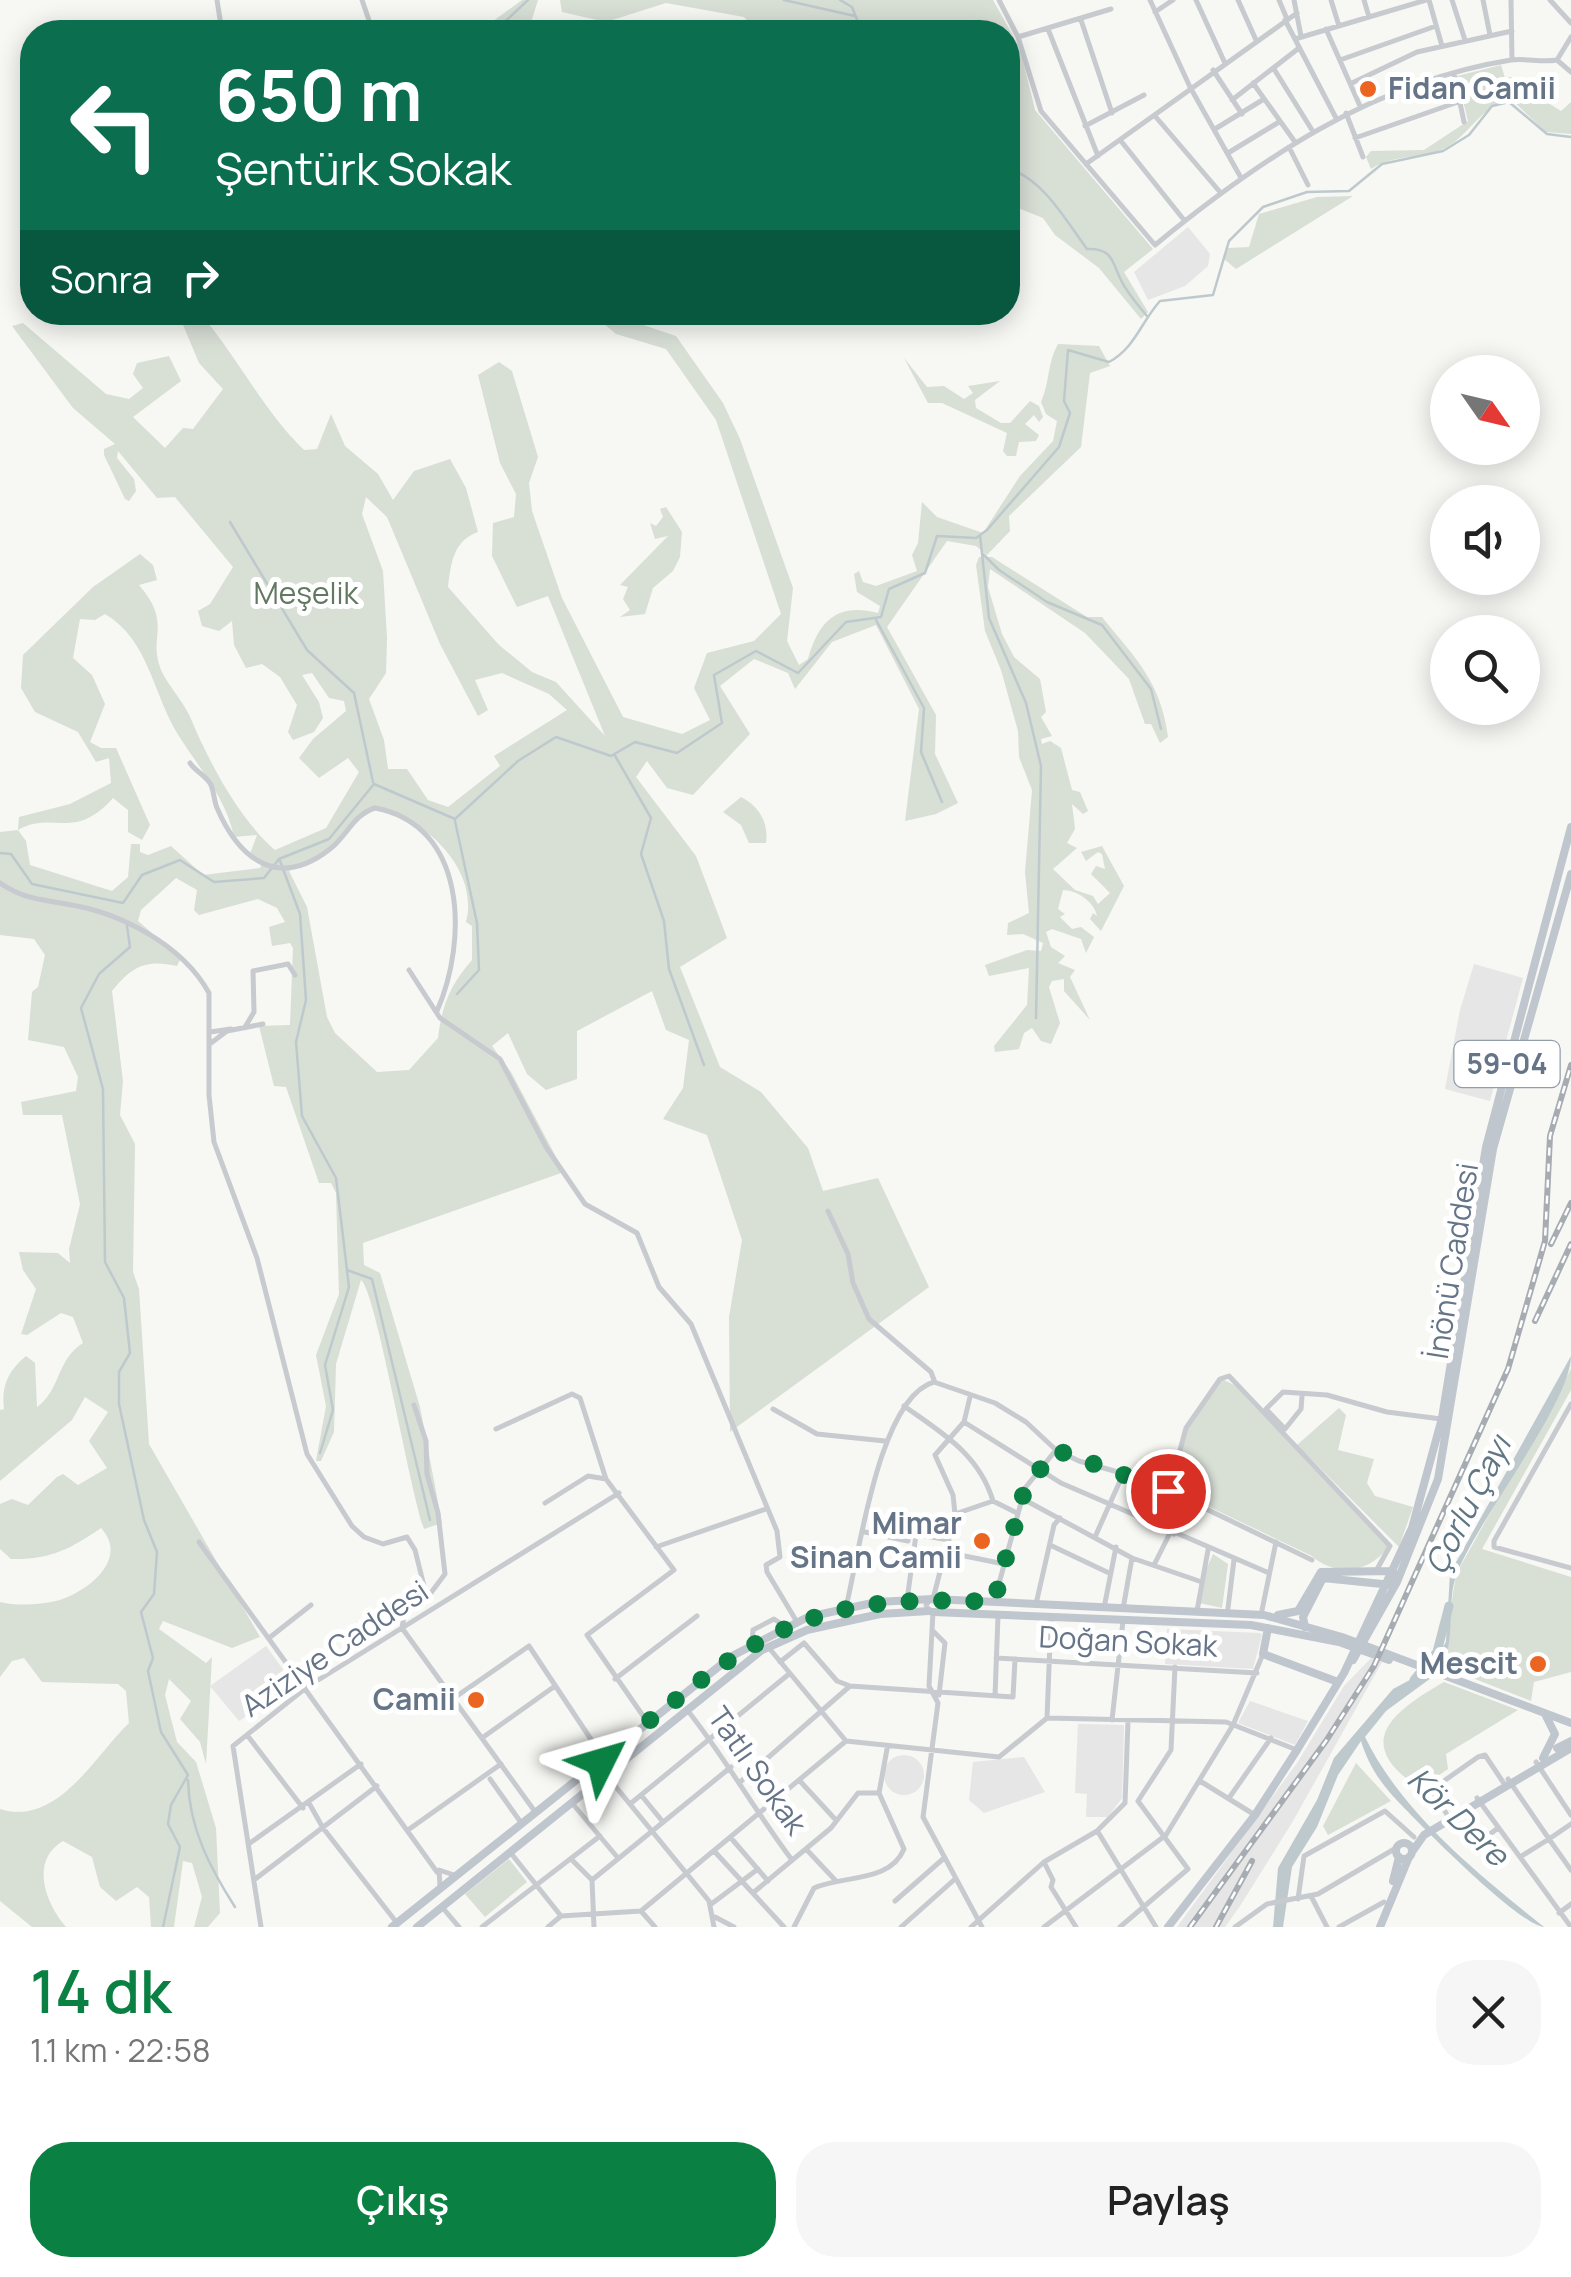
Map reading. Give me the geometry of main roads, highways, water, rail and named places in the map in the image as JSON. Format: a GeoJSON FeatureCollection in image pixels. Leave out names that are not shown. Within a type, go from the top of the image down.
{"type":"FeatureCollection","features":[{"type":"Feature","properties":{"kind":"main road","name":"İnönü Caddesi"},"geometry":{"type":"LineString","coordinates":[[1360,1646],[1397,1582],[1438,1479],[1486,1147],[1571,827]]}},
{"type":"Feature","properties":{"kind":"main road","name":"İnönü Caddesi"},"geometry":{"type":"LineString","coordinates":[[1385,1582],[1412,1528],[1442,1419],[1493,1149],[1571,874]]}},
{"type":"Feature","properties":{"kind":"main road"},"geometry":{"type":"LineString","coordinates":[[395,1925],[755,1642],[796,1622],[846,1607],[933,1599],[1295,1614],[1321,1572],[1395,1572],[1397,1582],[1323,1578],[1304,1618],[1306,1628]]}},
{"type":"Feature","properties":{"kind":"main road","name":"59-04"},"geometry":{"type":"LineString","coordinates":[[1168,1927],[1255,1814],[1297,1750],[1360,1646],[1385,1582]]}},
{"type":"Feature","properties":{"kind":"main road"},"geometry":{"type":"LineString","coordinates":[[416,1927],[686,1708],[765,1649],[806,1630],[880,1614],[931,1612],[1268,1628],[1340,1640],[1568,1723]]}},
{"type":"Feature","properties":{"kind":"main road"},"geometry":{"type":"LineString","coordinates":[[1263,1615],[1568,1723]]}},
{"type":"Feature","properties":{"kind":"main road"},"geometry":{"type":"LineString","coordinates":[[1268,1628],[1263,1654],[1338,1682]]}},
{"type":"Feature","properties":{"kind":"main road"},"geometry":{"type":"LineString","coordinates":[[1539,1762],[1555,1734],[1546,1716]]}},
{"type":"Feature","properties":{"kind":"main road"},"geometry":{"type":"LineString","coordinates":[[1378,1927],[1400,1854],[1420,1835],[1571,1745]]}},
{"type":"Feature","properties":{"kind":"main road"},"geometry":{"type":"LineString","coordinates":[[1378,1927],[1405,1843]]}},
{"type":"Feature","properties":{"kind":"waterway"},"geometry":{"type":"LineString","coordinates":[[507,20],[528,0]]}},
{"type":"Feature","properties":{"kind":"waterway"},"geometry":{"type":"LineString","coordinates":[[784,0],[855,16]]}},
{"type":"Feature","properties":{"kind":"waterway"},"geometry":{"type":"LineString","coordinates":[[840,0],[852,7],[857,20]]}},
{"type":"Feature","properties":{"kind":"waterway"},"geometry":{"type":"LineString","coordinates":[[0,853],[11,854],[32,884],[123,903],[142,875],[180,860],[214,882],[264,878],[279,859],[329,839],[374,784],[455,819],[518,761],[556,737],[611,756],[635,742],[677,753],[722,723],[714,675],[756,651],[798,673],[846,622],[881,617],[889,589],[925,573],[937,536],[976,538],[987,530],[1059,447],[1070,413],[1064,401],[1068,350],[1109,362],[1132,342],[1160,301],[1213,295],[1229,241],[1263,207],[1307,192],[1349,191],[1382,164],[1443,151],[1469,135],[1492,106],[1509,102],[1547,134],[1571,137]]}},
{"type":"Feature","properties":{"kind":"waterway"},"geometry":{"type":"LineString","coordinates":[[1020,174],[1043,191],[1087,249],[1102,251],[1110,257],[1126,290],[1147,316]]}},
{"type":"Feature","properties":{"kind":"waterway"},"geometry":{"type":"LineString","coordinates":[[230,522],[307,650],[354,693],[373,782]]}},
{"type":"Feature","properties":{"kind":"waterway"},"geometry":{"type":"LineString","coordinates":[[980,535],[989,618],[1026,703],[1041,766],[1036,1018]]}},
{"type":"Feature","properties":{"kind":"waterway"},"geometry":{"type":"LineString","coordinates":[[982,553],[999,570],[1047,602],[1102,625],[1151,689],[1161,729]]}},
{"type":"Feature","properties":{"kind":"waterway"},"geometry":{"type":"LineString","coordinates":[[876,620],[924,708],[921,752],[942,802]]}},
{"type":"Feature","properties":{"kind":"waterway"},"geometry":{"type":"LineString","coordinates":[[614,754],[651,818],[641,854],[664,921],[669,969],[704,1065]]}},
{"type":"Feature","properties":{"kind":"waterway"},"geometry":{"type":"LineString","coordinates":[[455,821],[477,923],[479,970],[457,994]]}},
{"type":"Feature","properties":{"kind":"waterway"},"geometry":{"type":"LineString","coordinates":[[280,861],[300,914],[306,1000],[296,1042],[302,1116],[336,1178],[347,1270],[372,1279],[430,1520]]}},
{"type":"Feature","properties":{"kind":"waterway"},"geometry":{"type":"LineString","coordinates":[[127,926],[130,947],[99,974],[81,1008],[103,1089],[105,1262],[124,1298],[130,1353],[119,1372],[119,1404],[144,1520],[157,1552],[154,1594],[141,1612],[153,1658],[148,1671],[161,1732],[188,1775],[171,1805],[168,1824],[180,1847],[163,1927]]}},
{"type":"Feature","properties":{"kind":"waterway"},"geometry":{"type":"LineString","coordinates":[[320,1453],[333,1410],[325,1365],[349,1287],[347,1271]]}},
{"type":"Feature","properties":{"kind":"waterway","name":"Çorlu Çayı"},"geometry":{"type":"LineString","coordinates":[[1414,1680],[1437,1652],[1449,1606]]}},
{"type":"Feature","properties":{"kind":"waterway"},"geometry":{"type":"LineString","coordinates":[[188,1780],[192,1815],[202,1847],[235,1907]]}},
{"type":"Feature","properties":{"kind":"railway"},"geometry":{"type":"LineString","coordinates":[[1190,1927],[1326,1741],[1374,1666],[1508,1369],[1545,1241],[1550,1136],[1571,1065]]}},
{"type":"Feature","properties":{"kind":"railway"},"geometry":{"type":"LineString","coordinates":[[1551,1244],[1571,1203]]}},
{"type":"Feature","properties":{"kind":"railway"},"geometry":{"type":"LineString","coordinates":[[1535,1321],[1571,1244]]}},
{"type":"Feature","properties":{"kind":"railway"},"geometry":{"type":"LineString","coordinates":[[1216,1927],[1252,1861]]}},
{"type":"Feature","properties":{"kind":"place","name":"Fidan Camii"},"geometry":{"type":"Point","coordinates":[1368,89]}},
{"type":"Feature","properties":{"kind":"place","name":"Mimar Sinan Camii"},"geometry":{"type":"Point","coordinates":[982,1541]}},
{"type":"Feature","properties":{"kind":"place","name":"Mescit"},"geometry":{"type":"Point","coordinates":[1538,1664]}},
{"type":"Feature","properties":{"kind":"place","name":"Camii"},"geometry":{"type":"Point","coordinates":[476,1700]}},
{"type":"Feature","properties":{"kind":"park label","name":"Meşelik"},"geometry":{"type":"Point","coordinates":[306,594]}},
{"type":"Feature","properties":{"kind":"water label","name":"Kör Dere"},"geometry":{"type":"Point","coordinates":[1458,1817]}}]}
